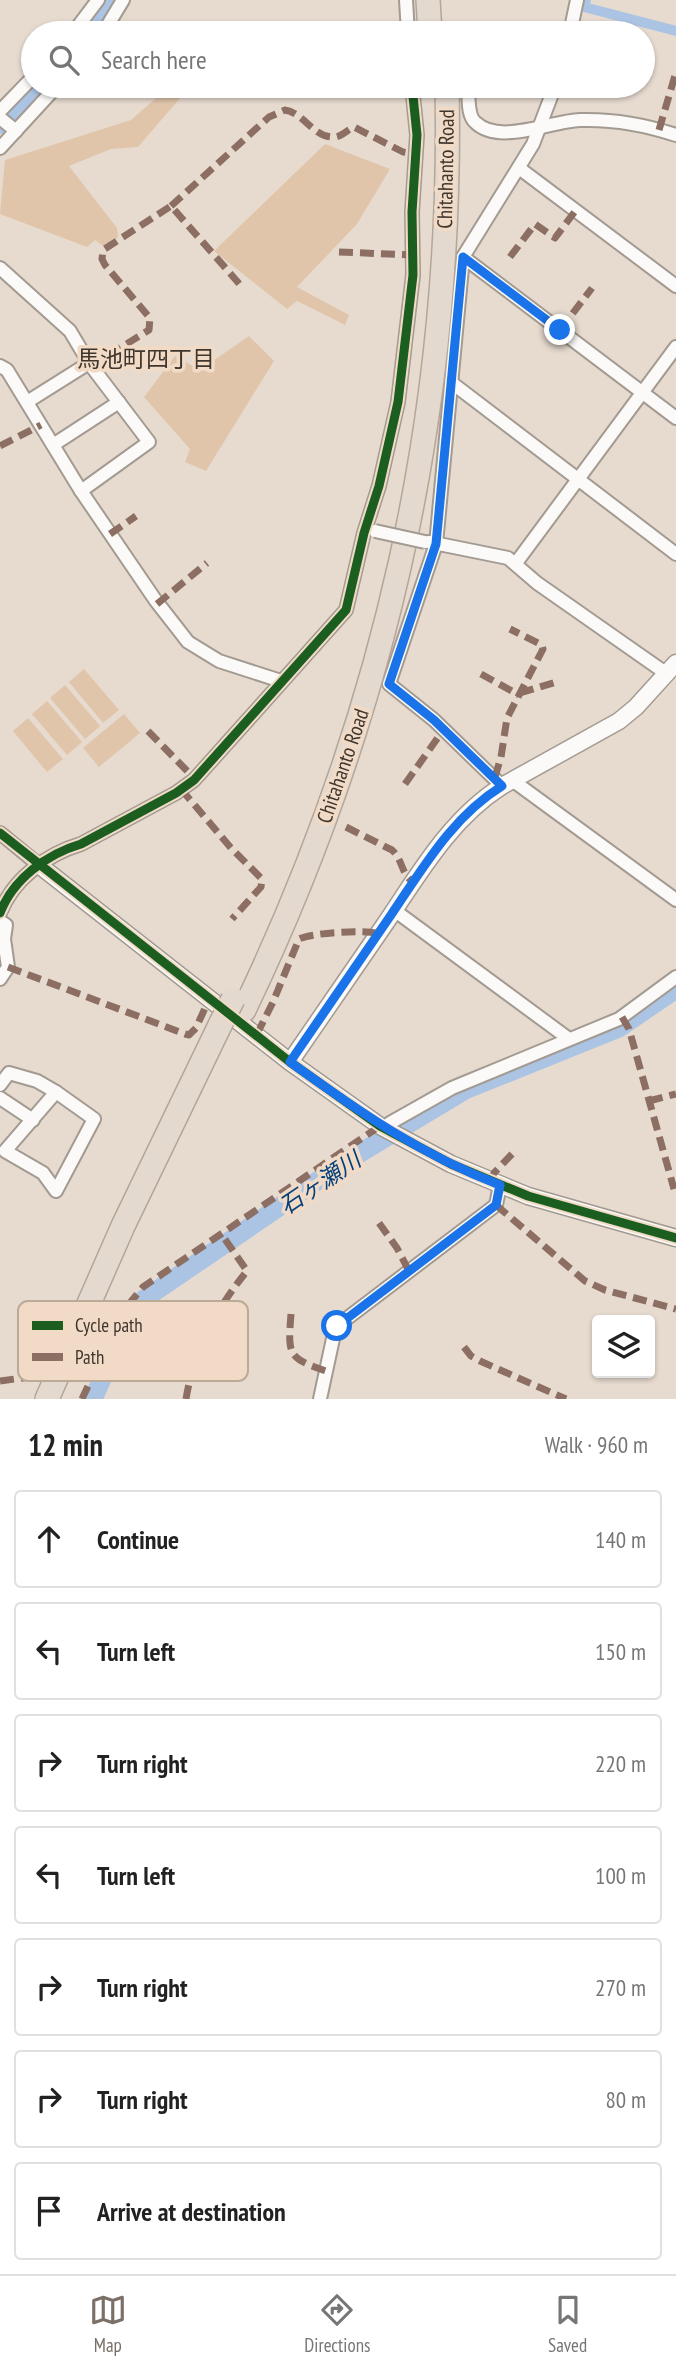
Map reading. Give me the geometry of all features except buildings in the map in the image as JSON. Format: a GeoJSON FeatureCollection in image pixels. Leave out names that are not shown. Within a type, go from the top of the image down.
{"type":"FeatureCollection","features":[{"type":"Feature","properties":{"kind":"highway"},"geometry":{"type":"LineString","coordinates":[[428,0],[429,21]]}},
{"type":"Feature","properties":{"kind":"highway"},"geometry":{"type":"LineString","coordinates":[[444,0],[445,21]]}},
{"type":"Feature","properties":{"kind":"highway","name":"Chitahanto Road"},"geometry":{"type":"LineString","coordinates":[[106,1301],[233,1015],[325,776],[360,667],[383,578],[407,454],[426,300],[433,98]]}},
{"type":"Feature","properties":{"kind":"highway","name":"Chitahanto Road"},"geometry":{"type":"LineString","coordinates":[[90,1301],[123,1226],[309,862],[344,769],[374,671],[411,522],[433,379],[442,300],[447,98]]}},
{"type":"Feature","properties":{"kind":"highway","name":"Chitahanto Road"},"geometry":{"type":"LineString","coordinates":[[47,1399],[55,1381]]}},
{"type":"Feature","properties":{"kind":"highway","name":"Chitahanto Road"},"geometry":{"type":"LineString","coordinates":[[63,1399],[71,1381]]}},
{"type":"Feature","properties":{"kind":"street"},"geometry":{"type":"LineString","coordinates":[[82,21],[98,0]]}},
{"type":"Feature","properties":{"kind":"street"},"geometry":{"type":"LineString","coordinates":[[111,21],[124,0]]}},
{"type":"Feature","properties":{"kind":"street"},"geometry":{"type":"LineString","coordinates":[[406,0],[407,21]]}},
{"type":"Feature","properties":{"kind":"street"},"geometry":{"type":"LineString","coordinates":[[573,21],[577,0]]}},
{"type":"Feature","properties":{"kind":"street"},"geometry":{"type":"LineString","coordinates":[[0,111],[21,89]]}},
{"type":"Feature","properties":{"kind":"street"},"geometry":{"type":"LineString","coordinates":[[0,148],[14,129],[45,98]]}},
{"type":"Feature","properties":{"kind":"street"},"geometry":{"type":"LineString","coordinates":[[0,913],[9,894],[39,864],[176,793],[194,780],[346,610],[370,532],[398,402],[413,275],[412,212],[417,135],[413,98]]}},
{"type":"Feature","properties":{"kind":"street"},"geometry":{"type":"LineString","coordinates":[[469,98],[470,116],[477,125],[509,134],[579,120],[614,121],[676,135]]}},
{"type":"Feature","properties":{"kind":"street"},"geometry":{"type":"LineString","coordinates":[[551,98],[541,127],[519,168],[463,257],[452,383],[430,543],[389,684],[507,783],[676,900]]}},
{"type":"Feature","properties":{"kind":"street"},"geometry":{"type":"LineString","coordinates":[[0,118],[14,129]]}},
{"type":"Feature","properties":{"kind":"street"},"geometry":{"type":"LineString","coordinates":[[519,168],[676,286]]}},
{"type":"Feature","properties":{"kind":"street"},"geometry":{"type":"LineString","coordinates":[[463,257],[676,418]]}},
{"type":"Feature","properties":{"kind":"street"},"geometry":{"type":"LineString","coordinates":[[0,268],[70,331],[89,363],[149,442],[82,491]]}},
{"type":"Feature","properties":{"kind":"street"},"geometry":{"type":"LineString","coordinates":[[516,563],[676,347]]}},
{"type":"Feature","properties":{"kind":"street"},"geometry":{"type":"LineString","coordinates":[[27,402],[89,363]]}},
{"type":"Feature","properties":{"kind":"street"},"geometry":{"type":"LineString","coordinates":[[0,366],[7,370],[82,491],[156,601],[188,642],[219,661],[281,681]]}},
{"type":"Feature","properties":{"kind":"street"},"geometry":{"type":"LineString","coordinates":[[452,383],[676,554]]}},
{"type":"Feature","properties":{"kind":"street"},"geometry":{"type":"LineString","coordinates":[[53,445],[118,402]]}},
{"type":"Feature","properties":{"kind":"street"},"geometry":{"type":"LineString","coordinates":[[290,1062],[451,831],[474,807],[507,783],[619,721],[636,707],[672,668],[537,583],[508,558],[370,532]]}},
{"type":"Feature","properties":{"kind":"street"},"geometry":{"type":"LineString","coordinates":[[0,833],[290,1062],[384,1128],[451,1164],[528,1196],[676,1238]]}},
{"type":"Feature","properties":{"kind":"street"},"geometry":{"type":"LineString","coordinates":[[394,911],[569,1040]]}},
{"type":"Feature","properties":{"kind":"street"},"geometry":{"type":"LineString","coordinates":[[0,921],[6,925],[8,967],[0,979]]}},
{"type":"Feature","properties":{"kind":"street"},"geometry":{"type":"LineString","coordinates":[[384,1128],[452,1088],[619,1019],[676,977]]}},
{"type":"Feature","properties":{"kind":"street"},"geometry":{"type":"LineString","coordinates":[[0,1085],[9,1073],[37,1081],[56,1092],[94,1119],[56,1191],[43,1173],[5,1152],[56,1092]]}},
{"type":"Feature","properties":{"kind":"street"},"geometry":{"type":"LineString","coordinates":[[0,1098],[33,1120]]}},
{"type":"Feature","properties":{"kind":"street"},"geometry":{"type":"LineString","coordinates":[[320,1399],[337,1326],[496,1205],[500,1185]]}},
{"type":"Feature","properties":{"kind":"shaded area"},"geometry":{"type":"Polygon","coordinates":[[[156,98],[180,98],[138,147],[111,149],[69,166],[117,228],[118,237],[106,248],[95,240],[87,247],[0,214],[5,160],[131,120],[156,98]]]}},
{"type":"Feature","properties":{"kind":"shaded area"},"geometry":{"type":"Polygon","coordinates":[[[325,144],[390,169],[357,224],[297,287],[349,315],[345,325],[297,301],[287,309],[214,251],[325,144]]]}},
{"type":"Feature","properties":{"kind":"shaded area"},"geometry":{"type":"Polygon","coordinates":[[[249,336],[274,361],[206,471],[185,462],[190,449],[144,397],[175,356],[200,370],[249,336]]]}},
{"type":"Feature","properties":{"kind":"shaded area"},"geometry":{"type":"Polygon","coordinates":[[[84,669],[119,710],[103,723],[69,682],[84,669]]]}},
{"type":"Feature","properties":{"kind":"shaded area"},"geometry":{"type":"Polygon","coordinates":[[[65,685],[100,726],[85,739],[50,698],[65,685]]]}},
{"type":"Feature","properties":{"kind":"shaded area"},"geometry":{"type":"Polygon","coordinates":[[[47,701],[82,742],[67,755],[32,714],[47,701]]]}},
{"type":"Feature","properties":{"kind":"shaded area"},"geometry":{"type":"Polygon","coordinates":[[[124,714],[140,733],[99,767],[83,748],[124,714]]]}},
{"type":"Feature","properties":{"kind":"shaded area"},"geometry":{"type":"Polygon","coordinates":[[[28,718],[63,759],[47,772],[13,731],[28,718]]]}},
{"type":"Feature","properties":{"kind":"waterway"},"geometry":{"type":"LineString","coordinates":[[97,21],[111,0]]}},
{"type":"Feature","properties":{"kind":"waterway"},"geometry":{"type":"LineString","coordinates":[[586,0],[584,7],[638,21]]}},
{"type":"Feature","properties":{"kind":"waterway"},"geometry":{"type":"LineString","coordinates":[[655,26],[676,31]]}},
{"type":"Feature","properties":{"kind":"waterway"},"geometry":{"type":"LineString","coordinates":[[0,129],[30,98]]}},
{"type":"Feature","properties":{"kind":"waterway","name":"石ヶ瀬川"},"geometry":{"type":"LineString","coordinates":[[142,1301],[345,1162],[465,1090],[619,1028],[676,989]]}},
{"type":"Feature","properties":{"kind":"waterway","name":"石ヶ瀬川"},"geometry":{"type":"LineString","coordinates":[[93,1399],[101,1381]]}},
{"type":"Feature","properties":{"kind":"marked path"},"geometry":{"type":"LineString","coordinates":[[659,130],[676,72]]}},
{"type":"Feature","properties":{"kind":"marked path"},"geometry":{"type":"LineString","coordinates":[[171,206],[269,117],[285,110],[292,112],[321,134],[339,136],[354,127],[403,152],[416,154]]}},
{"type":"Feature","properties":{"kind":"marked path"},"geometry":{"type":"LineString","coordinates":[[91,366],[149,330],[150,318],[105,265],[102,259],[103,250],[171,206],[243,288]]}},
{"type":"Feature","properties":{"kind":"marked path"},"geometry":{"type":"LineString","coordinates":[[510,257],[535,224],[555,238],[576,210]]}},
{"type":"Feature","properties":{"kind":"marked path"},"geometry":{"type":"LineString","coordinates":[[339,252],[412,255]]}},
{"type":"Feature","properties":{"kind":"marked path"},"geometry":{"type":"LineString","coordinates":[[560,330],[592,288]]}},
{"type":"Feature","properties":{"kind":"marked path"},"geometry":{"type":"LineString","coordinates":[[0,446],[41,425]]}},
{"type":"Feature","properties":{"kind":"marked path"},"geometry":{"type":"LineString","coordinates":[[110,534],[136,516]]}},
{"type":"Feature","properties":{"kind":"marked path"},"geometry":{"type":"LineString","coordinates":[[157,604],[207,563]]}},
{"type":"Feature","properties":{"kind":"marked path"},"geometry":{"type":"LineString","coordinates":[[495,777],[507,718],[543,649],[542,645],[510,629]]}},
{"type":"Feature","properties":{"kind":"marked path"},"geometry":{"type":"LineString","coordinates":[[481,674],[519,695]]}},
{"type":"Feature","properties":{"kind":"marked path"},"geometry":{"type":"LineString","coordinates":[[520,693],[560,681]]}},
{"type":"Feature","properties":{"kind":"marked path"},"geometry":{"type":"LineString","coordinates":[[405,784],[444,729]]}},
{"type":"Feature","properties":{"kind":"marked path"},"geometry":{"type":"LineString","coordinates":[[148,731],[195,779]]}},
{"type":"Feature","properties":{"kind":"marked path"},"geometry":{"type":"LineString","coordinates":[[181,789],[231,848],[262,879],[261,887],[232,919]]}},
{"type":"Feature","properties":{"kind":"marked path"},"geometry":{"type":"LineString","coordinates":[[346,827],[392,850],[413,882]]}},
{"type":"Feature","properties":{"kind":"marked path"},"geometry":{"type":"LineString","coordinates":[[257,1034],[299,939],[338,932],[378,934]]}},
{"type":"Feature","properties":{"kind":"marked path"},"geometry":{"type":"LineString","coordinates":[[8,967],[189,1035],[196,1028],[210,997]]}},
{"type":"Feature","properties":{"kind":"marked path"},"geometry":{"type":"LineString","coordinates":[[622,1017],[629,1029],[674,1189]]}},
{"type":"Feature","properties":{"kind":"marked path"},"geometry":{"type":"LineString","coordinates":[[649,1101],[676,1094]]}},
{"type":"Feature","properties":{"kind":"marked path"},"geometry":{"type":"LineString","coordinates":[[131,1301],[143,1287],[380,1126]]}},
{"type":"Feature","properties":{"kind":"marked path"},"geometry":{"type":"LineString","coordinates":[[491,1181],[494,1173],[512,1154]]}},
{"type":"Feature","properties":{"kind":"marked path"},"geometry":{"type":"LineString","coordinates":[[496,1205],[585,1281],[605,1290],[676,1309]]}},
{"type":"Feature","properties":{"kind":"marked path"},"geometry":{"type":"LineString","coordinates":[[379,1223],[409,1271]]}},
{"type":"Feature","properties":{"kind":"marked path"},"geometry":{"type":"LineString","coordinates":[[222,1235],[247,1271],[225,1301]]}},
{"type":"Feature","properties":{"kind":"marked path"},"geometry":{"type":"LineString","coordinates":[[291,1314],[290,1346],[293,1353],[304,1362],[326,1371]]}},
{"type":"Feature","properties":{"kind":"marked path"},"geometry":{"type":"LineString","coordinates":[[464,1347],[471,1356],[480,1361],[566,1399]]}},
{"type":"Feature","properties":{"kind":"marked path"},"geometry":{"type":"LineString","coordinates":[[0,1381],[18,1379]]}},
{"type":"Feature","properties":{"kind":"marked path"},"geometry":{"type":"LineString","coordinates":[[82,1399],[90,1381]]}},
{"type":"Feature","properties":{"kind":"marked path"},"geometry":{"type":"LineString","coordinates":[[186,1399],[190,1381]]}},
{"type":"Feature","properties":{"kind":"cycle path"},"geometry":{"type":"LineString","coordinates":[[0,913],[13,889],[44,861],[176,793],[194,780],[346,610],[398,402],[413,275],[412,212],[417,135],[413,98]]}},
{"type":"Feature","properties":{"kind":"cycle path"},"geometry":{"type":"LineString","coordinates":[[0,833],[290,1062],[380,1126],[451,1164],[528,1196],[676,1238]]}},
{"type":"Feature","properties":{"kind":"district","name":"馬池町四丁目"},"geometry":{"type":"Point","coordinates":[146,359]}},
{"type":"Feature","properties":{"kind":"route"},"geometry":{"type":"LineString","coordinates":[[337,1326],[496,1205],[500,1185],[451,1164],[380,1126],[290,1062],[431,856],[462,818],[502,786],[434,720],[389,684],[436,544],[463,257],[560,330]]}}]}
